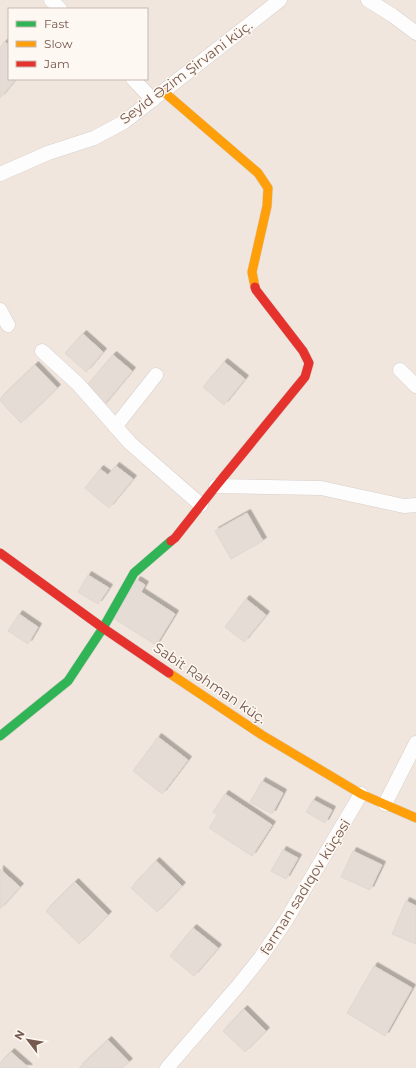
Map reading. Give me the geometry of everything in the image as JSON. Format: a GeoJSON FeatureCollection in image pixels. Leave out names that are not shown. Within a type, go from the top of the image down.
{"type":"FeatureCollection","features":[{"type":"Feature","properties":{"kind":"street"},"geometry":{"type":"LineString","coordinates":[[51,0],[59,8]]}},
{"type":"Feature","properties":{"kind":"street","name":"Seyid Əzim Şirvani küç."},"geometry":{"type":"LineString","coordinates":[[0,174],[48,153],[94,138],[124,122],[280,0]]}},
{"type":"Feature","properties":{"kind":"street"},"geometry":{"type":"LineString","coordinates":[[368,0],[392,15],[416,33]]}},
{"type":"Feature","properties":{"kind":"street"},"geometry":{"type":"LineString","coordinates":[[0,736],[68,681],[103,628],[134,573],[175,538],[305,377],[309,363],[303,351],[256,290],[252,272],[267,206],[268,188],[258,173],[158,96],[134,80]]}},
{"type":"Feature","properties":{"kind":"street"},"geometry":{"type":"LineString","coordinates":[[0,310],[8,325]]}},
{"type":"Feature","properties":{"kind":"street"},"geometry":{"type":"LineString","coordinates":[[42,351],[78,384],[130,443],[201,505]]}},
{"type":"Feature","properties":{"kind":"street"},"geometry":{"type":"LineString","coordinates":[[400,370],[416,386]]}},
{"type":"Feature","properties":{"kind":"street"},"geometry":{"type":"LineString","coordinates":[[115,427],[156,375]]}},
{"type":"Feature","properties":{"kind":"street"},"geometry":{"type":"LineString","coordinates":[[216,486],[321,488],[404,506],[416,505]]}},
{"type":"Feature","properties":{"kind":"street","name":"Sabit Rəhman küç."},"geometry":{"type":"LineString","coordinates":[[0,553],[103,628],[262,735],[361,794],[416,818]]}},
{"type":"Feature","properties":{"kind":"street"},"geometry":{"type":"LineString","coordinates":[[385,804],[416,743]]}},
{"type":"Feature","properties":{"kind":"street","name":"fərman sadıqov küçəsi"},"geometry":{"type":"LineString","coordinates":[[166,1068],[237,987],[261,957],[285,922],[361,794]]}},
{"type":"Feature","properties":{"kind":"shaded area"},"geometry":{"type":"Polygon","coordinates":[[[0,0],[416,0],[416,1068],[0,1068],[0,0]]]}},
{"type":"Feature","properties":{"kind":"building"},"geometry":{"type":"Polygon","coordinates":[[[5,42],[8,44],[8,80],[15,80],[0,98],[0,47],[5,42]]]}},
{"type":"Feature","properties":{"kind":"building"},"geometry":{"type":"Polygon","coordinates":[[[83,334],[103,352],[86,372],[65,353],[83,334]]]}},
{"type":"Feature","properties":{"kind":"building"},"geometry":{"type":"Polygon","coordinates":[[[113,355],[132,371],[102,407],[83,390],[113,355]]]}},
{"type":"Feature","properties":{"kind":"building"},"geometry":{"type":"Polygon","coordinates":[[[224,362],[245,379],[224,405],[203,387],[224,362]]]}},
{"type":"Feature","properties":{"kind":"building"},"geometry":{"type":"Polygon","coordinates":[[[35,365],[57,388],[21,423],[0,401],[0,399],[35,365]]]}},
{"type":"Feature","properties":{"kind":"building"},"geometry":{"type":"Polygon","coordinates":[[[116,466],[133,479],[109,508],[85,488],[100,469],[108,475],[116,466]]]}},
{"type":"Feature","properties":{"kind":"building"},"geometry":{"type":"Polygon","coordinates":[[[247,513],[263,541],[231,559],[215,531],[247,513]]]}},
{"type":"Feature","properties":{"kind":"building"},"geometry":{"type":"Polygon","coordinates":[[[88,575],[109,588],[98,604],[78,592],[88,575]]]}},
{"type":"Feature","properties":{"kind":"building"},"geometry":{"type":"Polygon","coordinates":[[[137,580],[145,585],[141,592],[175,614],[156,645],[113,618],[137,580]]]}},
{"type":"Feature","properties":{"kind":"building"},"geometry":{"type":"Polygon","coordinates":[[[246,599],[266,615],[244,642],[225,627],[246,599]]]}},
{"type":"Feature","properties":{"kind":"building"},"geometry":{"type":"Polygon","coordinates":[[[19,614],[38,627],[28,644],[8,631],[19,614]]]}},
{"type":"Feature","properties":{"kind":"building"},"geometry":{"type":"Polygon","coordinates":[[[158,737],[188,760],[162,794],[133,771],[158,737]]]}},
{"type":"Feature","properties":{"kind":"building"},"geometry":{"type":"Polygon","coordinates":[[[262,781],[283,793],[272,814],[250,802],[262,781]]]}},
{"type":"Feature","properties":{"kind":"building"},"geometry":{"type":"Polygon","coordinates":[[[225,794],[272,825],[252,856],[209,828],[217,815],[213,812],[225,794]]]}},
{"type":"Feature","properties":{"kind":"building"},"geometry":{"type":"Polygon","coordinates":[[[313,800],[332,810],[325,823],[306,812],[313,800]]]}},
{"type":"Feature","properties":{"kind":"building"},"geometry":{"type":"Polygon","coordinates":[[[283,850],[298,858],[286,879],[271,871],[283,850]]]}},
{"type":"Feature","properties":{"kind":"building"},"geometry":{"type":"Polygon","coordinates":[[[353,851],[382,865],[370,890],[341,877],[353,851]]]}},
{"type":"Feature","properties":{"kind":"building"},"geometry":{"type":"Polygon","coordinates":[[[156,861],[182,886],[157,912],[131,888],[156,861]]]}},
{"type":"Feature","properties":{"kind":"building"},"geometry":{"type":"Polygon","coordinates":[[[0,869],[20,887],[0,909],[0,869]]]}},
{"type":"Feature","properties":{"kind":"building"},"geometry":{"type":"Polygon","coordinates":[[[75,882],[108,915],[79,944],[46,911],[75,882]]]}},
{"type":"Feature","properties":{"kind":"building"},"geometry":{"type":"Polygon","coordinates":[[[406,901],[416,906],[416,944],[392,934],[406,901]]]}},
{"type":"Feature","properties":{"kind":"building"},"geometry":{"type":"Polygon","coordinates":[[[193,928],[218,948],[194,976],[170,956],[193,928]]]}},
{"type":"Feature","properties":{"kind":"building"},"geometry":{"type":"Polygon","coordinates":[[[374,966],[412,988],[385,1036],[347,1013],[374,966]]]}},
{"type":"Feature","properties":{"kind":"building"},"geometry":{"type":"Polygon","coordinates":[[[244,1009],[266,1031],[245,1052],[223,1031],[244,1009]]]}},
{"type":"Feature","properties":{"kind":"building"},"geometry":{"type":"Polygon","coordinates":[[[108,1040],[129,1062],[122,1068],[79,1068],[108,1040]]]}},
{"type":"Feature","properties":{"kind":"building"},"geometry":{"type":"Polygon","coordinates":[[[11,1052],[29,1068],[0,1068],[0,1063],[11,1052]]]}},
{"type":"Feature","properties":{"kind":"traffic: fast"},"geometry":{"type":"LineString","coordinates":[[0,736],[68,681],[103,628],[134,573],[171,541]]}},
{"type":"Feature","properties":{"kind":"traffic: slow"},"geometry":{"type":"LineString","coordinates":[[164,92],[258,173],[268,188],[267,206],[252,272],[255,287]]}},
{"type":"Feature","properties":{"kind":"traffic: slow"},"geometry":{"type":"LineString","coordinates":[[169,673],[262,735],[361,794],[416,818]]}},
{"type":"Feature","properties":{"kind":"traffic: jam"},"geometry":{"type":"LineString","coordinates":[[171,541],[305,377],[309,363],[303,351],[255,287]]}},
{"type":"Feature","properties":{"kind":"traffic: jam"},"geometry":{"type":"LineString","coordinates":[[0,553],[103,628],[169,673]]}}]}
